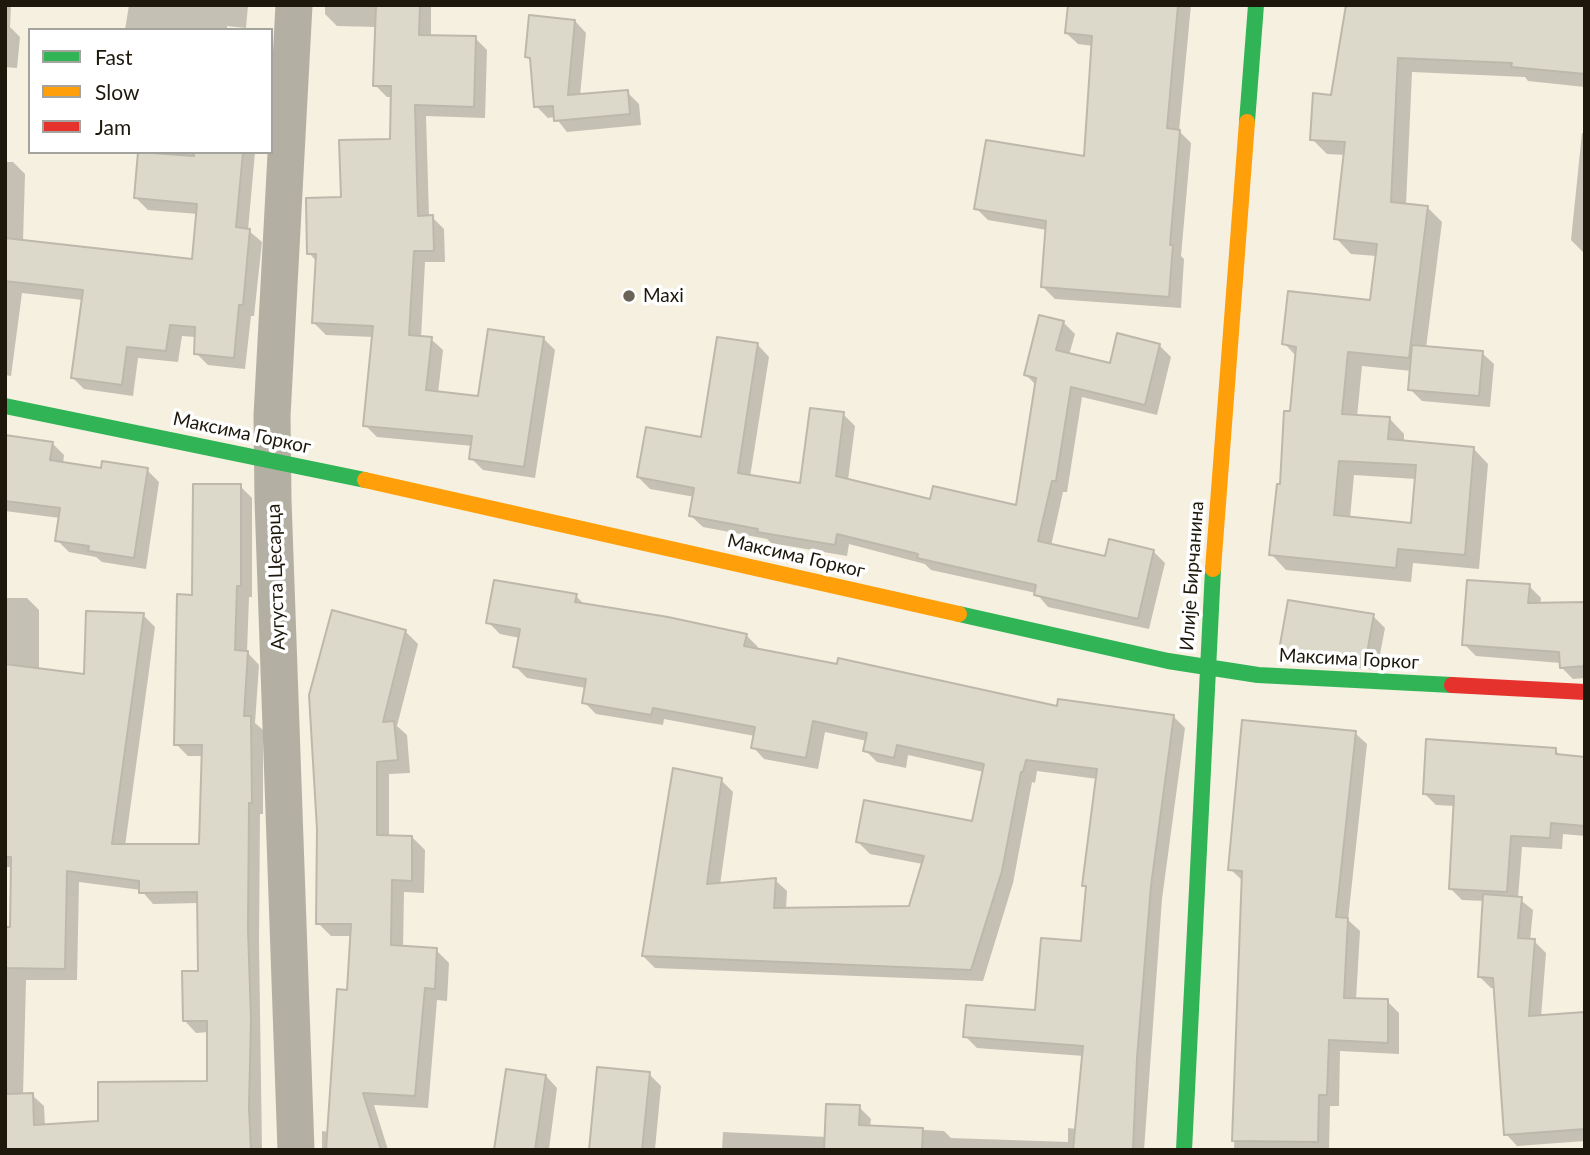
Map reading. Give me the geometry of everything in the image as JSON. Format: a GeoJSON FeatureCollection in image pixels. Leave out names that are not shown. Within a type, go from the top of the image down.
{"type":"FeatureCollection","features":[{"type":"Feature","properties":{"kind":"street","name":"Аугуста Цесарца"},"geometry":{"type":"LineString","coordinates":[[294,5],[272,416],[272,460],[296,1150]]}},
{"type":"Feature","properties":{"kind":"street","name":"Илије Бирчанина"},"geometry":{"type":"LineString","coordinates":[[1184,1150],[1207,668],[1256,5]]}},
{"type":"Feature","properties":{"kind":"street","name":"Максима Горког"},"geometry":{"type":"LineString","coordinates":[[5,407],[272,460],[1168,661],[1258,675],[1585,692]]}},
{"type":"Feature","properties":{"kind":"building"},"geometry":{"type":"Polygon","coordinates":[[[376,5],[420,5],[419,35],[476,36],[474,107],[415,105],[418,216],[433,215],[434,251],[414,251],[409,335],[432,337],[426,390],[478,396],[488,329],[544,337],[524,467],[469,459],[472,436],[363,426],[373,326],[312,323],[316,254],[307,254],[306,198],[341,197],[339,140],[390,139],[391,86],[373,86],[376,5]]]}},
{"type":"Feature","properties":{"kind":"building"},"geometry":{"type":"Polygon","coordinates":[[[1068,5],[1178,5],[1167,128],[1180,130],[1170,245],[1173,245],[1169,297],[1041,287],[1046,221],[974,209],[986,140],[1084,156],[1092,36],[1065,33],[1068,5]]]}},
{"type":"Feature","properties":{"kind":"building"},"geometry":{"type":"Polygon","coordinates":[[[1346,5],[1585,5],[1585,74],[1511,67],[1512,63],[1398,58],[1391,202],[1428,206],[1409,358],[1348,352],[1342,414],[1390,417],[1388,439],[1474,447],[1465,555],[1398,549],[1396,568],[1269,555],[1277,484],[1280,484],[1284,411],[1290,411],[1296,347],[1282,344],[1288,291],[1370,300],[1377,244],[1334,239],[1345,142],[1310,140],[1313,93],[1331,95],[1346,5]],[[1339,461],[1334,515],[1411,523],[1416,465],[1339,461]]]}},
{"type":"Feature","properties":{"kind":"building"},"geometry":{"type":"Polygon","coordinates":[[[529,15],[575,20],[568,95],[628,90],[630,114],[554,121],[553,106],[534,107],[530,58],[525,57],[529,15]]]}},
{"type":"Feature","properties":{"kind":"building"},"geometry":{"type":"Polygon","coordinates":[[[138,154],[243,154],[236,227],[250,229],[243,305],[239,305],[234,358],[194,354],[195,327],[170,325],[166,351],[127,347],[122,385],[71,378],[83,290],[5,281],[5,238],[192,259],[197,204],[134,198],[138,154]]]}},
{"type":"Feature","properties":{"kind":"building"},"geometry":{"type":"Polygon","coordinates":[[[1039,315],[1064,321],[1056,350],[1110,363],[1117,333],[1160,344],[1145,405],[1071,387],[1056,481],[1052,481],[1038,541],[1105,556],[1109,539],[1154,550],[1138,619],[1034,595],[1036,585],[917,558],[918,554],[837,534],[835,545],[757,532],[758,529],[689,516],[694,488],[637,477],[646,427],[701,437],[717,337],[758,343],[738,473],[800,483],[810,408],[844,412],[836,476],[930,499],[933,486],[1016,505],[1036,378],[1024,375],[1039,315]]]}},
{"type":"Feature","properties":{"kind":"building"},"geometry":{"type":"Polygon","coordinates":[[[1412,345],[1483,351],[1479,396],[1408,390],[1412,345]]]}},
{"type":"Feature","properties":{"kind":"building"},"geometry":{"type":"Polygon","coordinates":[[[5,435],[53,442],[50,460],[101,468],[102,461],[148,468],[134,558],[88,551],[89,546],[55,541],[60,508],[5,501],[5,435]]]}},
{"type":"Feature","properties":{"kind":"building"},"geometry":{"type":"Polygon","coordinates":[[[193,484],[241,484],[241,586],[237,586],[235,650],[248,651],[244,716],[251,716],[252,803],[249,803],[248,929],[251,1150],[5,1150],[5,1094],[33,1093],[34,1125],[98,1121],[98,1082],[207,1081],[207,1021],[183,1021],[182,971],[198,971],[197,892],[139,893],[139,881],[67,871],[65,969],[5,968],[5,927],[10,927],[11,857],[5,857],[5,664],[84,674],[86,611],[144,613],[112,844],[199,844],[202,745],[174,745],[177,594],[192,595],[193,484]]]}},
{"type":"Feature","properties":{"kind":"building"},"geometry":{"type":"Polygon","coordinates":[[[494,580],[577,594],[575,602],[668,617],[747,634],[744,646],[837,664],[838,658],[1057,706],[1058,699],[1174,715],[1151,886],[1137,1058],[1133,1150],[1073,1150],[1083,1046],[963,1037],[966,1005],[1035,1010],[1041,938],[1081,941],[1086,886],[1082,886],[1097,769],[1026,760],[1021,772],[1002,871],[971,970],[642,956],[673,768],[722,778],[707,884],[776,878],[774,908],[909,906],[924,856],[856,842],[864,800],[972,821],[984,764],[897,745],[894,758],[863,751],[867,733],[813,721],[806,758],[751,748],[755,727],[653,708],[651,715],[582,703],[586,679],[513,667],[520,629],[486,623],[494,580]]]}},
{"type":"Feature","properties":{"kind":"building"},"geometry":{"type":"Polygon","coordinates":[[[1467,580],[1530,584],[1528,603],[1585,602],[1585,666],[1560,668],[1559,652],[1462,645],[1467,580]]]}},
{"type":"Feature","properties":{"kind":"building"},"geometry":{"type":"Polygon","coordinates":[[[1288,600],[1374,614],[1366,659],[1279,650],[1288,600]]]}},
{"type":"Feature","properties":{"kind":"building"},"geometry":{"type":"Polygon","coordinates":[[[332,610],[406,630],[383,722],[394,721],[398,760],[377,762],[377,835],[412,836],[412,881],[392,880],[391,945],[437,948],[435,989],[425,988],[415,1096],[363,1093],[381,1150],[326,1150],[337,989],[347,990],[351,924],[316,924],[317,829],[309,695],[332,610]]]}},
{"type":"Feature","properties":{"kind":"building"},"geometry":{"type":"Polygon","coordinates":[[[1242,720],[1356,731],[1336,917],[1348,918],[1344,998],[1388,999],[1388,1043],[1329,1040],[1327,1095],[1319,1095],[1318,1142],[1232,1141],[1242,871],[1228,870],[1242,720]]]}},
{"type":"Feature","properties":{"kind":"building"},"geometry":{"type":"Polygon","coordinates":[[[1426,739],[1556,748],[1556,754],[1585,757],[1585,826],[1551,823],[1550,838],[1511,836],[1507,892],[1449,889],[1454,796],[1423,794],[1426,739]]]}},
{"type":"Feature","properties":{"kind":"building"},"geometry":{"type":"Polygon","coordinates":[[[1483,894],[1522,897],[1518,938],[1535,939],[1529,1016],[1585,1012],[1585,1129],[1504,1135],[1493,978],[1478,977],[1483,894]]]}},
{"type":"Feature","properties":{"kind":"building"},"geometry":{"type":"Polygon","coordinates":[[[597,1067],[650,1072],[642,1150],[589,1150],[597,1067]]]}},
{"type":"Feature","properties":{"kind":"building"},"geometry":{"type":"Polygon","coordinates":[[[506,1069],[546,1075],[535,1150],[494,1150],[506,1069]]]}},
{"type":"Feature","properties":{"kind":"building"},"geometry":{"type":"Polygon","coordinates":[[[826,1104],[860,1105],[859,1125],[923,1128],[922,1150],[824,1150],[826,1104]]]}},
{"type":"Feature","properties":{"kind":"traffic: fast"},"geometry":{"type":"LineString","coordinates":[[1247,122],[1256,5]]}},
{"type":"Feature","properties":{"kind":"traffic: fast"},"geometry":{"type":"LineString","coordinates":[[5,406],[365,480]]}},
{"type":"Feature","properties":{"kind":"traffic: fast"},"geometry":{"type":"LineString","coordinates":[[1184,1150],[1213,569]]}},
{"type":"Feature","properties":{"kind":"traffic: fast"},"geometry":{"type":"LineString","coordinates":[[959,614],[1168,661],[1258,675],[1452,685]]}},
{"type":"Feature","properties":{"kind":"traffic: slow"},"geometry":{"type":"LineString","coordinates":[[1213,569],[1247,122]]}},
{"type":"Feature","properties":{"kind":"traffic: slow"},"geometry":{"type":"LineString","coordinates":[[365,480],[959,614]]}},
{"type":"Feature","properties":{"kind":"traffic: jam"},"geometry":{"type":"LineString","coordinates":[[1452,685],[1585,692]]}},
{"type":"Feature","properties":{"kind":"place","name":"Maxi"},"geometry":{"type":"Point","coordinates":[629,296]}}]}
